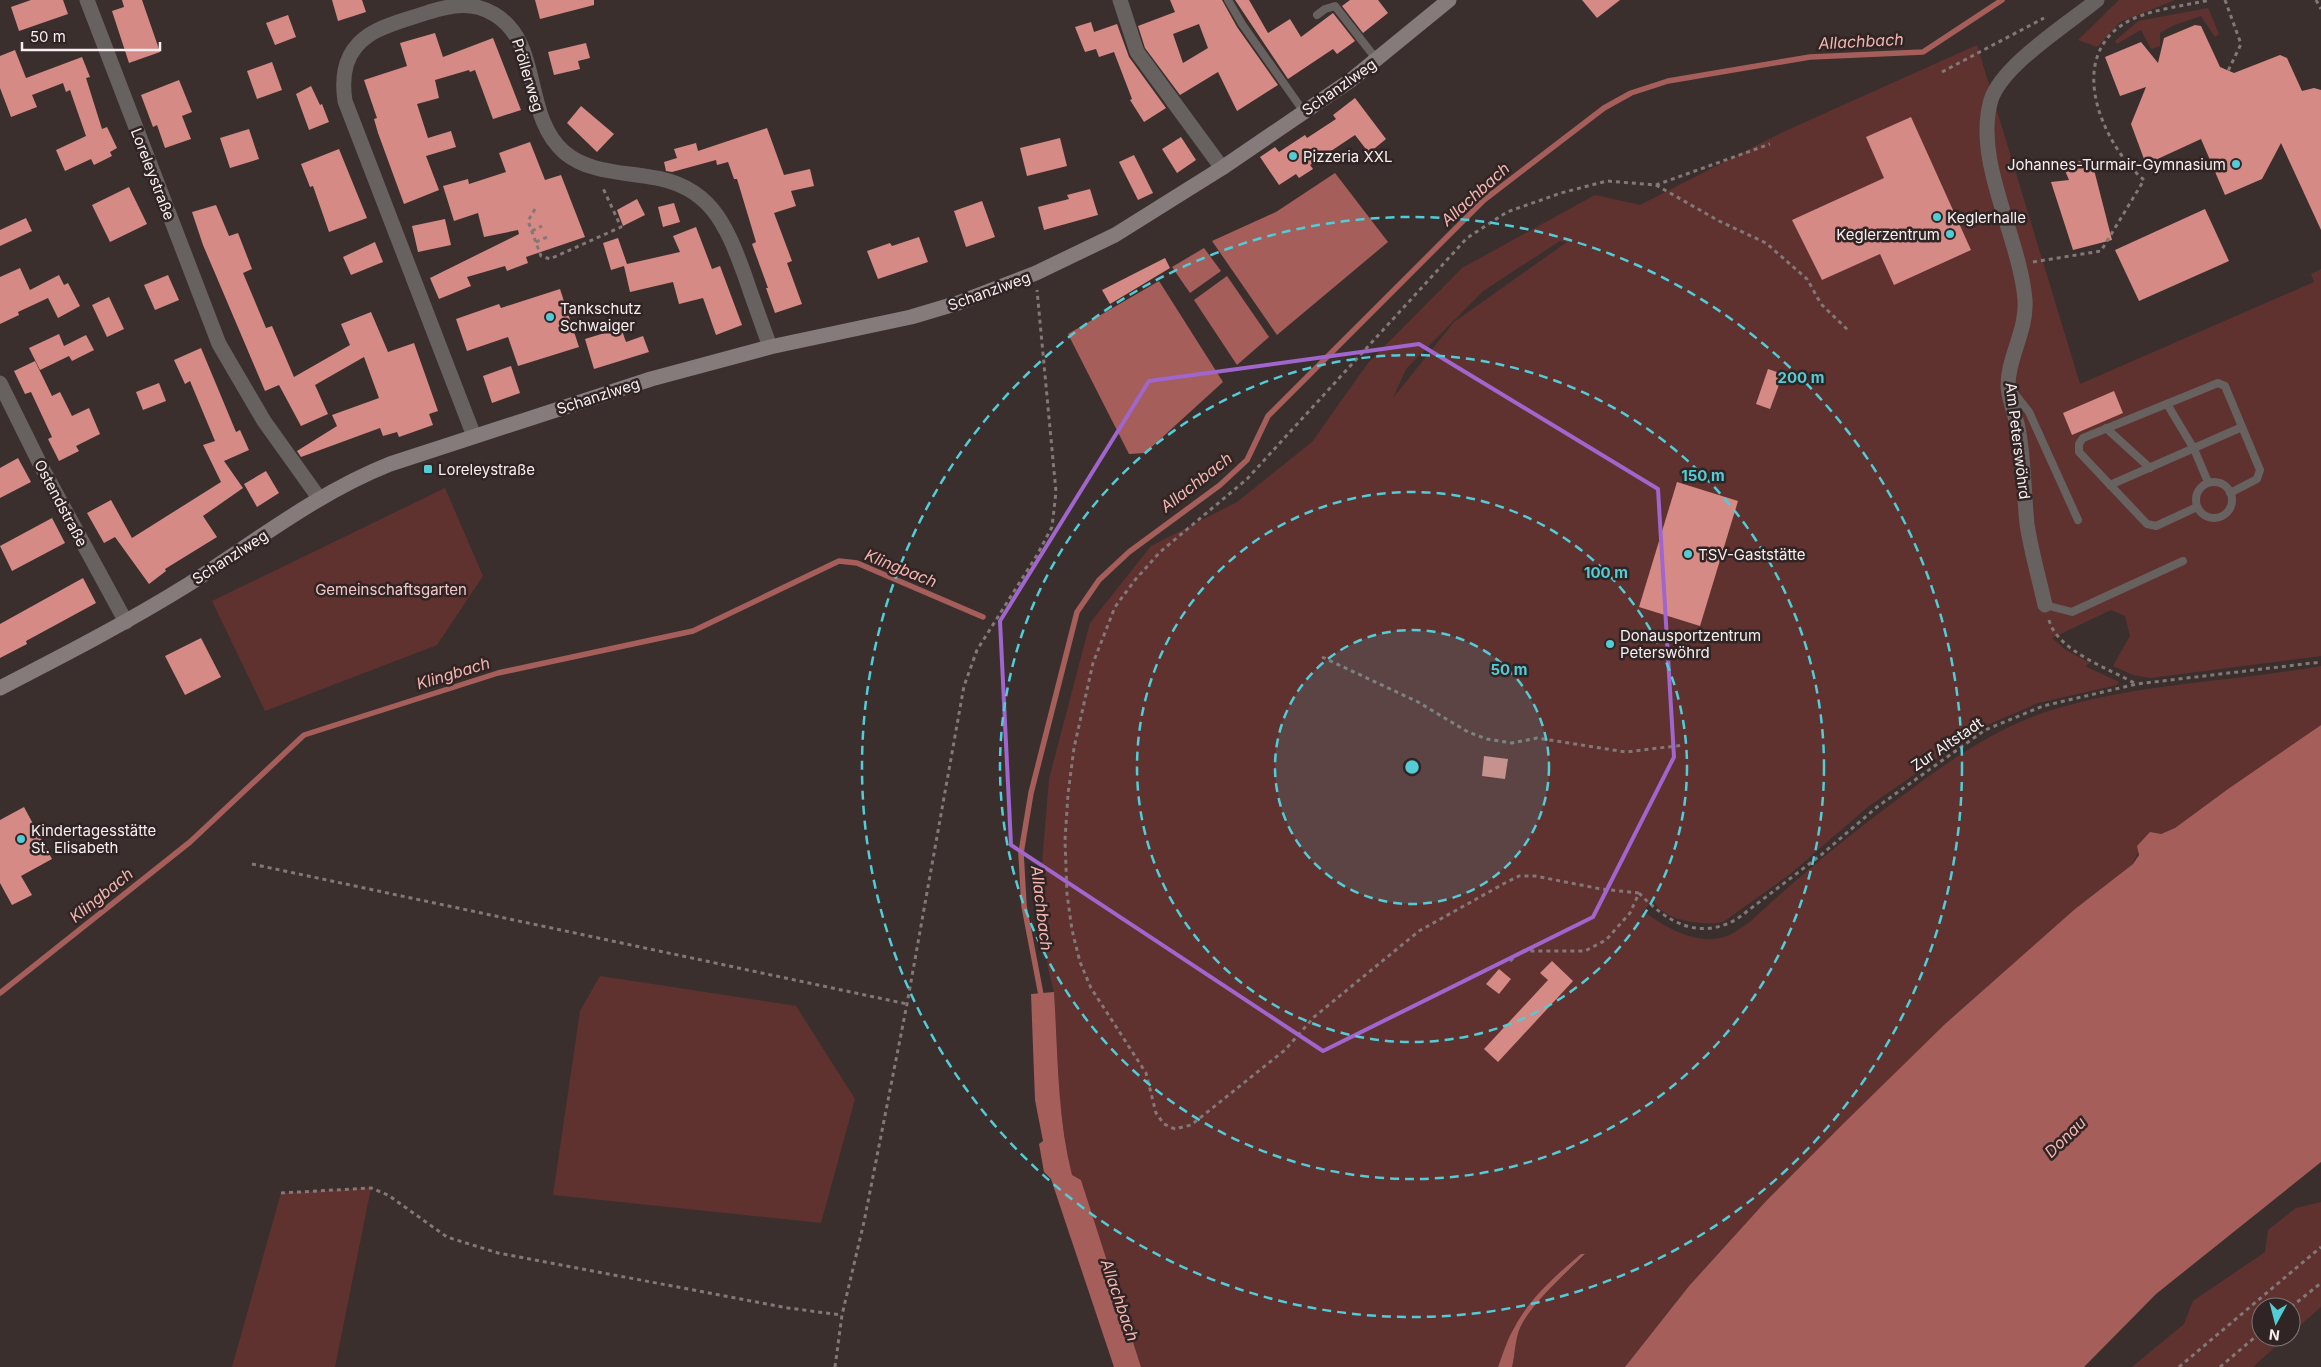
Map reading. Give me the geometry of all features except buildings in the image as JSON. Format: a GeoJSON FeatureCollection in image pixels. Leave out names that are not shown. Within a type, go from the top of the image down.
{"type":"FeatureCollection","features":[{"type":"Feature","properties":{"kind":"street","name":"Loreleystraße"},"geometry":{"type":"LineString","coordinates":[[86,0],[219,344],[264,422],[320,498]]}},
{"type":"Feature","properties":{"kind":"street"},"geometry":{"type":"LineString","coordinates":[[1120,0],[1137,52],[1222,168]]}},
{"type":"Feature","properties":{"kind":"street","name":"Schanzlweg"},"geometry":{"type":"LineString","coordinates":[[0,688],[126,622],[320,498],[353,479],[390,464],[651,379],[770,348],[911,317],[958,303],[1036,274],[1115,235],[1222,168],[1377,60],[1433,5],[1450,0]]}},
{"type":"Feature","properties":{"kind":"street","name":"Am Peterswöhrd"},"geometry":{"type":"LineString","coordinates":[[2045,605],[2028,525],[2019,432],[2008,386],[2010,370],[2022,331],[2025,301],[2020,264],[1989,157],[1986,125],[1992,99],[2004,76],[2026,56],[2097,0]]}},
{"type":"Feature","properties":{"kind":"street","name":"Pröllerweg"},"geometry":{"type":"LineString","coordinates":[[474,436],[345,101],[343,85],[344,69],[349,55],[359,41],[375,31],[447,6],[463,4],[490,12],[504,20],[515,32],[522,46],[541,118],[551,138],[564,152],[593,167],[660,178],[685,186],[705,200],[721,219],[732,240],[770,348]]}},
{"type":"Feature","properties":{"kind":"street","name":"Ostendstraße"},"geometry":{"type":"LineString","coordinates":[[0,383],[41,466],[126,622]]}},
{"type":"Feature","properties":{"kind":"lane"},"geometry":{"type":"LineString","coordinates":[[1228,0],[1242,24],[1304,112]]}},
{"type":"Feature","properties":{"kind":"lane"},"geometry":{"type":"LineString","coordinates":[[1317,16],[1325,9],[1335,6],[1377,60]]}},
{"type":"Feature","properties":{"kind":"lane"},"geometry":{"type":"LineString","coordinates":[[2197,507],[2156,526],[2147,524],[2079,452],[2079,444],[2083,438],[2218,383],[2225,386],[2260,470],[2257,479],[2230,493]]}},
{"type":"Feature","properties":{"kind":"lane"},"geometry":{"type":"LineString","coordinates":[[2008,386],[2029,412],[2078,520]]}},
{"type":"Feature","properties":{"kind":"lane"},"geometry":{"type":"LineString","coordinates":[[2167,404],[2194,449],[2208,482]]}},
{"type":"Feature","properties":{"kind":"lane"},"geometry":{"type":"LineString","coordinates":[[2106,428],[2150,468]]}},
{"type":"Feature","properties":{"kind":"lane"},"geometry":{"type":"LineString","coordinates":[[2110,485],[2242,428]]}},
{"type":"Feature","properties":{"kind":"lane"},"geometry":{"type":"LineString","coordinates":[[2208,482],[2220,483],[2230,493],[2230,507],[2222,516],[2210,518],[2200,512],[2197,507],[2196,495],[2203,485],[2208,482]]}},
{"type":"Feature","properties":{"kind":"lane"},"geometry":{"type":"LineString","coordinates":[[2045,605],[2072,612],[2182,560]]}},
{"type":"Feature","properties":{"kind":"path"},"geometry":{"type":"LineString","coordinates":[[2020,264],[2101,251],[2144,180],[2130,168],[2103,122],[2095,102],[2093,76],[2096,60],[2107,40],[2122,25],[2142,16],[2210,0]]}},
{"type":"Feature","properties":{"kind":"path"},"geometry":{"type":"LineString","coordinates":[[2225,0],[2241,44],[2228,71]]}},
{"type":"Feature","properties":{"kind":"path"},"geometry":{"type":"LineString","coordinates":[[2316,0],[2321,9]]}},
{"type":"Feature","properties":{"kind":"path"},"geometry":{"type":"LineString","coordinates":[[1942,72],[2050,14]]}},
{"type":"Feature","properties":{"kind":"path"},"geometry":{"type":"LineString","coordinates":[[1510,960],[1522,951],[1585,951],[1592,948],[1606,940],[1630,913],[1639,893],[1601,889],[1535,876],[1519,876],[1419,931],[1314,1017],[1285,1050],[1192,1125],[1175,1129],[1164,1124],[1156,1113],[1146,1073],[1091,988],[1080,962],[1072,930],[1067,894],[1065,840],[1068,794],[1074,748],[1093,663],[1115,608],[1135,580],[1160,552],[1247,479],[1382,329],[1468,238],[1507,212],[1560,193],[1607,181],[1656,184],[1770,144]]}},
{"type":"Feature","properties":{"kind":"path"},"geometry":{"type":"LineString","coordinates":[[535,209],[528,221],[541,256],[550,259],[621,227],[593,167]]}},
{"type":"Feature","properties":{"kind":"path"},"geometry":{"type":"LineString","coordinates":[[1656,184],[1719,221],[1766,243],[1807,279],[1821,304],[1850,332]]}},
{"type":"Feature","properties":{"kind":"path"},"geometry":{"type":"LineString","coordinates":[[532,231],[542,226]]}},
{"type":"Feature","properties":{"kind":"path"},"geometry":{"type":"LineString","coordinates":[[536,242],[547,237]]}},
{"type":"Feature","properties":{"kind":"path"},"geometry":{"type":"LineString","coordinates":[[835,1367],[842,1315],[864,1222],[907,1004],[964,686],[977,650],[1037,556],[1052,527],[1056,492],[1036,274]]}},
{"type":"Feature","properties":{"kind":"path"},"geometry":{"type":"LineString","coordinates":[[2045,605],[2050,626],[2060,640],[2096,663],[2137,684]]}},
{"type":"Feature","properties":{"kind":"path"},"geometry":{"type":"LineString","coordinates":[[1322,657],[1418,702],[1468,732],[1486,739],[1512,742],[1537,738],[1626,752],[1684,745]]}},
{"type":"Feature","properties":{"kind":"path","name":"Zur Altstadt"},"geometry":{"type":"LineString","coordinates":[[1639,893],[1658,912],[1674,921],[1691,927],[1707,929],[1722,927],[1737,919],[1821,855],[1877,807],[1985,730],[2043,706],[2137,684],[2321,662]]}},
{"type":"Feature","properties":{"kind":"path"},"geometry":{"type":"LineString","coordinates":[[252,864],[907,1004]]}},
{"type":"Feature","properties":{"kind":"path"},"geometry":{"type":"LineString","coordinates":[[281,1193],[371,1188],[388,1195],[447,1237],[498,1253],[788,1308],[842,1315]]}},
{"type":"Feature","properties":{"kind":"path"},"geometry":{"type":"LineString","coordinates":[[2179,1367],[2321,1247]]}},
{"type":"Feature","properties":{"kind":"path"},"geometry":{"type":"LineString","coordinates":[[2301,1299],[2321,1283]]}},
{"type":"Feature","properties":{"kind":"path"},"geometry":{"type":"LineString","coordinates":[[2220,1367],[2251,1341]]}},
{"type":"Feature","properties":{"kind":"highlighted area"},"geometry":{"type":"Polygon","coordinates":[[[1419,344],[1658,489],[1674,757],[1593,917],[1323,1051],[1011,845],[1000,621],[1149,381],[1419,344]]]}},
{"type":"Feature","properties":{"kind":"green space"},"geometry":{"type":"Polygon","coordinates":[[[2119,0],[2175,0],[2120,22],[2097,47],[2078,40],[2119,0]]]}},
{"type":"Feature","properties":{"kind":"green space"},"geometry":{"type":"Polygon","coordinates":[[[2208,8],[2219,34],[2215,37],[2201,16],[2174,25],[2160,33],[2160,46],[2151,49],[2141,30],[2117,44],[2115,41],[2138,21],[2208,8]]]}},
{"type":"Feature","properties":{"kind":"green space","name":"Donausportzentrum Peterswöhrd"},"geometry":{"type":"Polygon","coordinates":[[[1977,45],[2080,384],[2314,282],[2311,274],[2321,269],[2321,656],[2150,678],[2133,675],[2113,666],[2130,636],[2125,616],[2111,610],[2052,638],[2066,650],[2090,663],[2085,666],[2119,682],[2117,685],[2038,703],[1983,727],[1869,806],[1789,875],[1723,922],[1695,922],[1674,917],[1665,913],[1653,900],[1641,914],[1644,912],[1673,930],[1694,937],[1716,939],[1730,935],[1750,922],[1843,841],[1937,771],[1992,736],[2031,717],[2052,710],[2085,701],[2152,688],[2321,666],[2321,725],[2175,828],[2161,834],[2139,850],[2133,864],[2075,909],[1945,1024],[1767,1200],[1689,1286],[1625,1367],[1512,1367],[1518,1333],[1525,1319],[1549,1290],[1585,1255],[1581,1254],[1513,1328],[1498,1367],[1141,1367],[1081,1180],[1072,1175],[1067,1152],[1060,1104],[1054,992],[1048,968],[1040,889],[1049,779],[1090,623],[1151,546],[1237,502],[1312,442],[1368,363],[1462,268],[1595,195],[1640,205],[1783,132],[1977,45]],[[1560,241],[1483,291],[1406,369],[1393,398],[1454,322],[1567,242],[1560,241]]]}},
{"type":"Feature","properties":{"kind":"green space","name":"Gemeinschaftsgarten"},"geometry":{"type":"Polygon","coordinates":[[[445,488],[483,576],[437,645],[265,711],[212,601],[445,488]]]}},
{"type":"Feature","properties":{"kind":"green space"},"geometry":{"type":"Polygon","coordinates":[[[600,976],[796,1006],[855,1099],[821,1223],[553,1195],[580,1011],[600,976]]]}},
{"type":"Feature","properties":{"kind":"green space"},"geometry":{"type":"Polygon","coordinates":[[[371,1188],[335,1367],[232,1367],[281,1193],[371,1188]]]}},
{"type":"Feature","properties":{"kind":"green space"},"geometry":{"type":"Polygon","coordinates":[[[2321,1202],[2321,1307],[2301,1324],[2301,1297],[2251,1297],[2251,1347],[2275,1347],[2253,1367],[2132,1367],[2184,1324],[2193,1301],[2265,1252],[2268,1230],[2296,1208],[2321,1202]]]}},
{"type":"Feature","properties":{"kind":"water"},"geometry":{"type":"Polygon","coordinates":[[[1335,173],[1388,242],[1277,335],[1212,241],[1276,212],[1335,173]]]}},
{"type":"Feature","properties":{"kind":"water"},"geometry":{"type":"Polygon","coordinates":[[[1204,248],[1221,271],[1190,293],[1172,267],[1204,248]]]}},
{"type":"Feature","properties":{"kind":"water"},"geometry":{"type":"Polygon","coordinates":[[[1227,276],[1269,337],[1237,365],[1194,300],[1227,276]]]}},
{"type":"Feature","properties":{"kind":"water"},"geometry":{"type":"Polygon","coordinates":[[[1159,281],[1223,382],[1145,453],[1129,454],[1068,334],[1159,281]]]}},
{"type":"Feature","properties":{"kind":"water","name":"Donau"},"geometry":{"type":"Polygon","coordinates":[[[2321,725],[2321,1162],[2156,1294],[2084,1367],[1625,1367],[1689,1286],[1767,1200],[1945,1024],[2075,909],[2133,864],[2139,855],[2137,846],[2150,832],[2161,834],[2175,828],[2321,725]]]}},
{"type":"Feature","properties":{"kind":"water"},"geometry":{"type":"Polygon","coordinates":[[[1054,992],[1063,1130],[1072,1175],[1081,1180],[1141,1367],[1114,1367],[1051,1179],[1044,1172],[1039,1144],[1043,1141],[1035,1100],[1031,994],[1054,992]]]}},
{"type":"Feature","properties":{"kind":"water"},"geometry":{"type":"Polygon","coordinates":[[[1581,1254],[1585,1254],[1549,1290],[1525,1319],[1517,1337],[1512,1367],[1498,1367],[1507,1342],[1527,1307],[1553,1279],[1581,1254]]]}},
{"type":"Feature","properties":{"kind":"waterway","name":"Allachbach"},"geometry":{"type":"LineString","coordinates":[[1042,1000],[1024,906],[1021,853],[1031,793],[1077,612],[1099,580],[1129,552],[1220,485],[1247,460],[1268,416],[1484,200],[1604,108],[1631,93],[1668,81],[1810,57],[1923,52],[2002,0]]}},
{"type":"Feature","properties":{"kind":"waterway","name":"Klingbach"},"geometry":{"type":"LineString","coordinates":[[0,993],[190,842],[304,735],[498,673],[693,631],[839,561],[857,563],[983,617]]}},
{"type":"Feature","properties":{"kind":"place","name":"Pizzeria XXL"},"geometry":{"type":"Point","coordinates":[1293,156]}},
{"type":"Feature","properties":{"kind":"place","name":"Johannes-Turmair-Gymnasium"},"geometry":{"type":"Point","coordinates":[2236,164]}},
{"type":"Feature","properties":{"kind":"place","name":"Keglerhalle"},"geometry":{"type":"Point","coordinates":[1937,217]}},
{"type":"Feature","properties":{"kind":"place","name":"Keglerzentrum"},"geometry":{"type":"Point","coordinates":[1950,234]}},
{"type":"Feature","properties":{"kind":"place","name":"Tankschutz Schwaiger"},"geometry":{"type":"Point","coordinates":[550,317]}},
{"type":"Feature","properties":{"kind":"place","name":"Loreleystraße"},"geometry":{"type":"Point","coordinates":[428,469]}},
{"type":"Feature","properties":{"kind":"place","name":"TSV-Gaststätte"},"geometry":{"type":"Point","coordinates":[1688,554]}},
{"type":"Feature","properties":{"kind":"place","name":"Donausportzentrum Peterswöhrd"},"geometry":{"type":"Point","coordinates":[1610,644]}},
{"type":"Feature","properties":{"kind":"place","name":"Kindertagesstätte St. Elisabeth"},"geometry":{"type":"Point","coordinates":[21,839]}}]}
